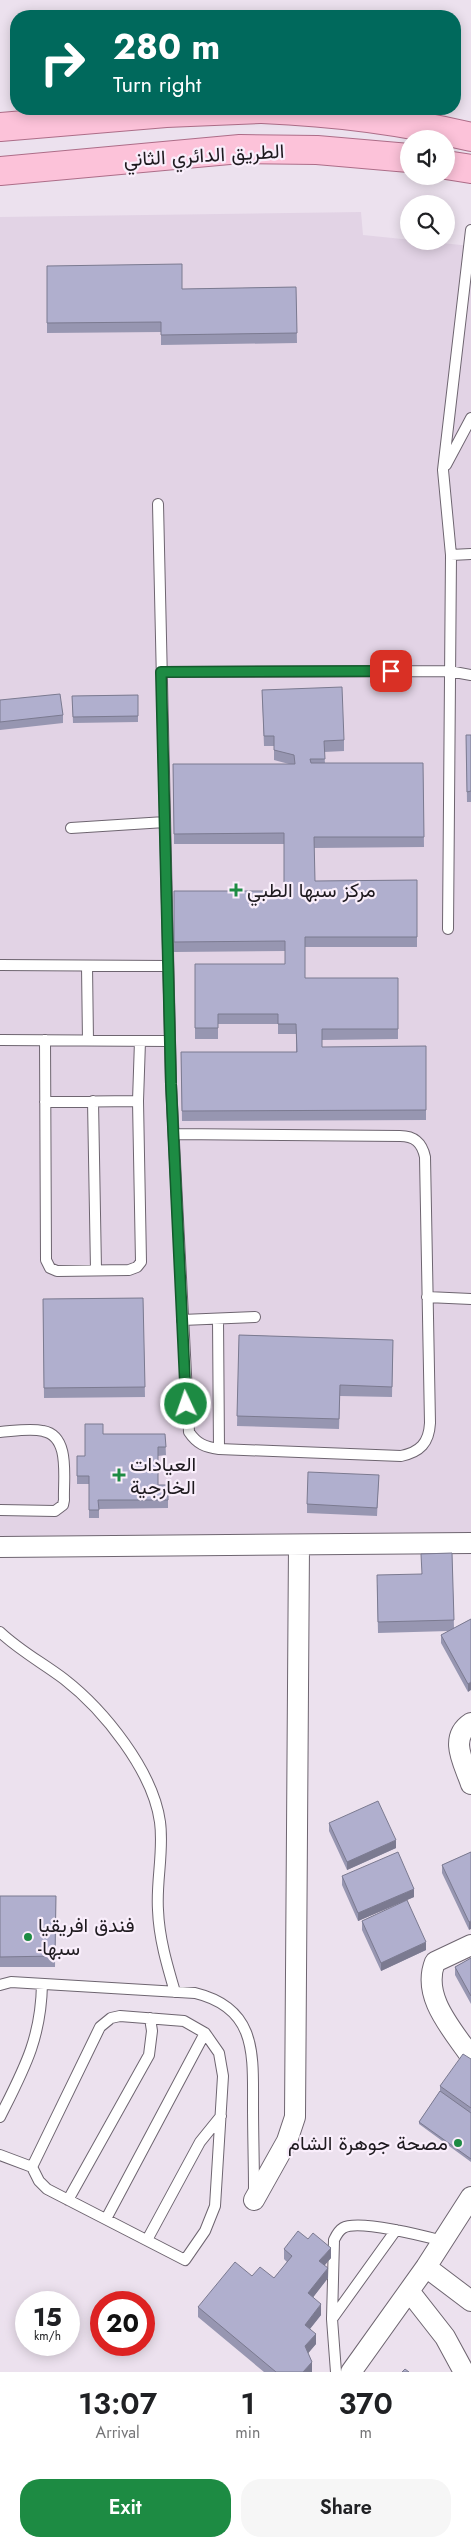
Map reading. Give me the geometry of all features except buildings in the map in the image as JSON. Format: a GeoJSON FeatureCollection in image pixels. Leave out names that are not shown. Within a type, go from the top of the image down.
{"type":"FeatureCollection","features":[{"type":"Feature","properties":{"kind":"main road","name":"الطريق الدائري الثاني"},"geometry":{"type":"LineString","coordinates":[[0,127],[142,115]]}},
{"type":"Feature","properties":{"kind":"main road","name":"الطريق الدائري الثاني"},"geometry":{"type":"LineString","coordinates":[[352,115],[392,120],[471,136]]}},
{"type":"Feature","properties":{"kind":"main road","name":"الطريق الدائري الثاني"},"geometry":{"type":"LineString","coordinates":[[0,171],[240,149],[317,150],[400,157]]}},
{"type":"Feature","properties":{"kind":"main road"},"geometry":{"type":"LineString","coordinates":[[455,166],[471,169]]}},
{"type":"Feature","properties":{"kind":"street"},"geometry":{"type":"LineString","coordinates":[[0,1547],[471,1543]]}},
{"type":"Feature","properties":{"kind":"street"},"geometry":{"type":"LineString","coordinates":[[254,2200],[287,2141],[295,2110],[299,1545]]}},
{"type":"Feature","properties":{"kind":"street"},"geometry":{"type":"LineString","coordinates":[[471,1724],[459,1734],[458,1742],[471,1784]]}},
{"type":"Feature","properties":{"kind":"street"},"geometry":{"type":"LineString","coordinates":[[471,1945],[436,1962],[432,1972],[434,1998],[438,2010],[471,2057]]}},
{"type":"Feature","properties":{"kind":"street"},"geometry":{"type":"LineString","coordinates":[[351,2372],[426,2267],[471,2197]]}},
{"type":"Feature","properties":{"kind":"street"},"geometry":{"type":"LineString","coordinates":[[426,2267],[471,2301]]}},
{"type":"Feature","properties":{"kind":"street"},"geometry":{"type":"LineString","coordinates":[[408,2292],[446,2337],[464,2372]]}},
{"type":"Feature","properties":{"kind":"lane"},"geometry":{"type":"LineString","coordinates":[[448,929],[450,555],[443,470],[471,230]]}},
{"type":"Feature","properties":{"kind":"lane"},"geometry":{"type":"LineString","coordinates":[[443,470],[471,418]]}},
{"type":"Feature","properties":{"kind":"lane"},"geometry":{"type":"LineString","coordinates":[[158,504],[170,1042],[182,1320],[189,1432],[195,1441],[205,1447],[219,1449],[400,1456],[413,1454],[423,1446],[429,1436],[430,1423],[425,1157],[423,1148],[417,1140],[409,1136],[174,1134]]}},
{"type":"Feature","properties":{"kind":"lane"},"geometry":{"type":"LineString","coordinates":[[450,555],[471,554]]}},
{"type":"Feature","properties":{"kind":"lane"},"geometry":{"type":"LineString","coordinates":[[161,672],[449,671],[471,675]]}},
{"type":"Feature","properties":{"kind":"lane"},"geometry":{"type":"LineString","coordinates":[[71,828],[165,822]]}},
{"type":"Feature","properties":{"kind":"lane"},"geometry":{"type":"LineString","coordinates":[[0,964],[168,966]]}},
{"type":"Feature","properties":{"kind":"lane"},"geometry":{"type":"LineString","coordinates":[[87,966],[88,1041]]}},
{"type":"Feature","properties":{"kind":"lane"},"geometry":{"type":"LineString","coordinates":[[0,1040],[170,1042]]}},
{"type":"Feature","properties":{"kind":"lane"},"geometry":{"type":"LineString","coordinates":[[45,1040],[47,1264],[53,1270],[133,1269],[140,1262],[138,1101],[140,1041]]}},
{"type":"Feature","properties":{"kind":"lane"},"geometry":{"type":"LineString","coordinates":[[93,1101],[96,1270]]}},
{"type":"Feature","properties":{"kind":"lane"},"geometry":{"type":"LineString","coordinates":[[45,1102],[138,1101]]}},
{"type":"Feature","properties":{"kind":"lane"},"geometry":{"type":"LineString","coordinates":[[427,1297],[471,1299]]}},
{"type":"Feature","properties":{"kind":"lane"},"geometry":{"type":"LineString","coordinates":[[182,1320],[255,1317]]}},
{"type":"Feature","properties":{"kind":"lane"},"geometry":{"type":"LineString","coordinates":[[218,1319],[219,1449]]}},
{"type":"Feature","properties":{"kind":"lane"},"geometry":{"type":"LineString","coordinates":[[0,1432],[41,1430],[57,1439],[62,1450],[64,1500],[63,1505],[55,1511],[0,1510]]}},
{"type":"Feature","properties":{"kind":"lane"},"geometry":{"type":"LineString","coordinates":[[0,1632],[17,1649],[65,1680],[87,1699],[107,1720],[140,1770],[153,1798],[160,1823],[158,1909],[163,1950],[175,1992]]}},
{"type":"Feature","properties":{"kind":"lane"},"geometry":{"type":"LineString","coordinates":[[0,1985],[11,1982],[195,1993],[218,2001],[237,2016],[249,2037],[253,2062],[254,2200]]}},
{"type":"Feature","properties":{"kind":"lane"},"geometry":{"type":"LineString","coordinates":[[0,2117],[31,2055],[40,2017],[42,1984]]}},
{"type":"Feature","properties":{"kind":"lane"},"geometry":{"type":"LineString","coordinates":[[0,2155],[32,2167],[43,2186],[185,2260],[205,2231],[215,2206],[221,2116],[222,2064],[219,2053],[205,2033],[184,2021],[115,2017],[100,2027],[32,2167]]}},
{"type":"Feature","properties":{"kind":"lane"},"geometry":{"type":"LineString","coordinates":[[68,2200],[149,2055],[152,2037],[150,2018]]}},
{"type":"Feature","properties":{"kind":"lane"},"geometry":{"type":"LineString","coordinates":[[106,2219],[205,2033]]}},
{"type":"Feature","properties":{"kind":"lane"},"geometry":{"type":"LineString","coordinates":[[147,2240],[200,2142],[221,2116]]}},
{"type":"Feature","properties":{"kind":"lane"},"geometry":{"type":"LineString","coordinates":[[336,2372],[332,2319],[334,2240],[338,2233],[343,2228],[353,2224],[396,2230],[443,2240]]}},
{"type":"Feature","properties":{"kind":"lane"},"geometry":{"type":"LineString","coordinates":[[332,2319],[396,2230]]}},
{"type":"Feature","properties":{"kind":"shaded area","name":"مركز سبها الطبي"},"geometry":{"type":"Polygon","coordinates":[[[361,212],[363,235],[400,239],[400,250],[455,250],[455,244],[471,246],[471,1533],[0,1540],[0,217],[361,212]]]}},
{"type":"Feature","properties":{"kind":"place","name":"مركز سبها الطبي"},"geometry":{"type":"Point","coordinates":[236,890]}},
{"type":"Feature","properties":{"kind":"place","name":"العيادات الخارجية"},"geometry":{"type":"Point","coordinates":[119,1475]}},
{"type":"Feature","properties":{"kind":"place","name":"فندق افريقيا -سبها"},"geometry":{"type":"Point","coordinates":[28,1937]}},
{"type":"Feature","properties":{"kind":"place","name":"مصحة جوهرة الشام"},"geometry":{"type":"Point","coordinates":[458,2143]}},
{"type":"Feature","properties":{"kind":"route"},"geometry":{"type":"LineString","coordinates":[[186,1404],[171,1084],[161,672],[391,671]]}}]}
